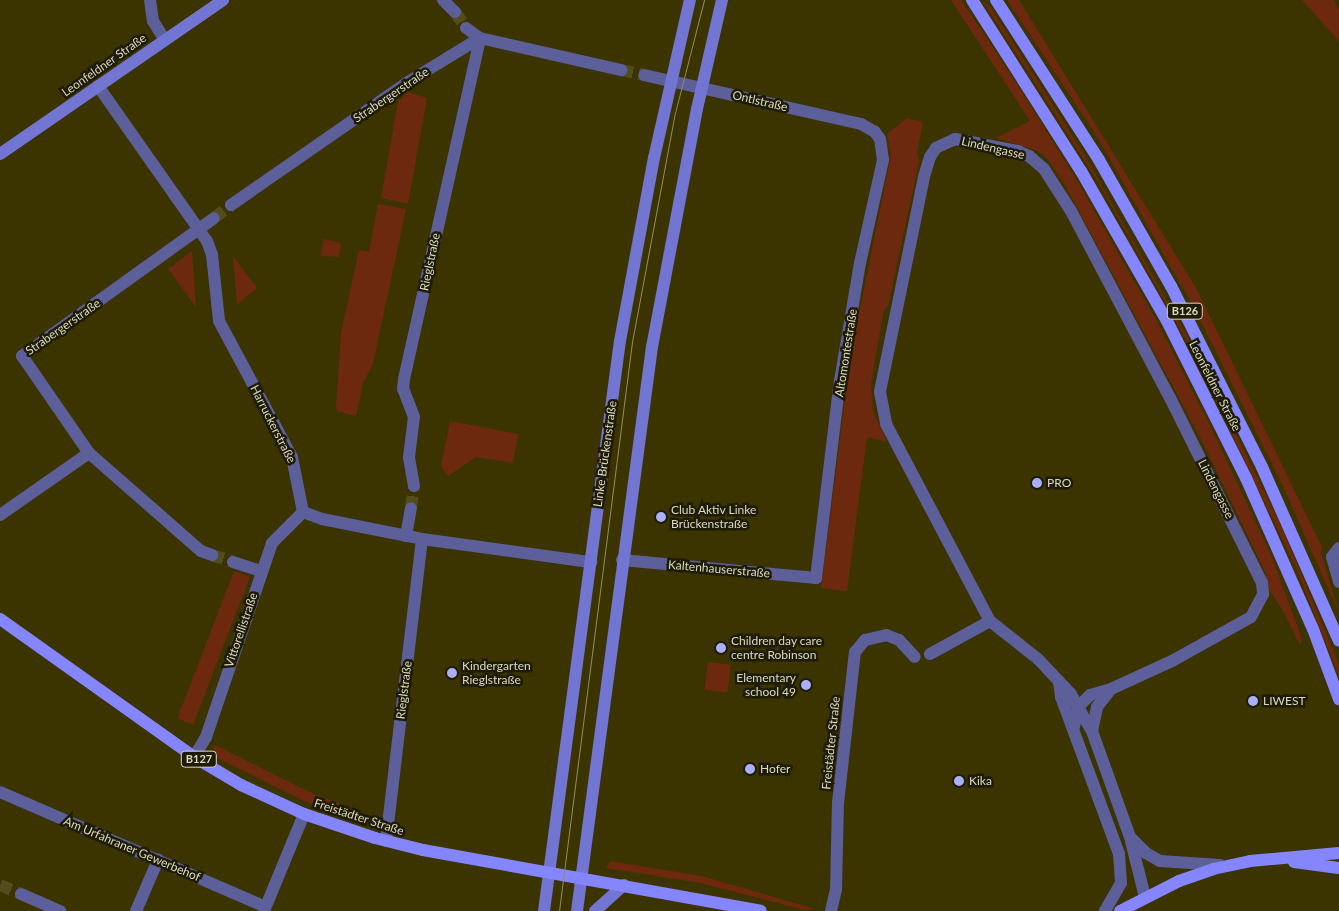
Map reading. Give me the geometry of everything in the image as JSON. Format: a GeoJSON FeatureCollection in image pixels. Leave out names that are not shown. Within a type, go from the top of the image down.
{"type":"FeatureCollection","features":[{"type":"Feature","properties":{"kind":"main road","name":"Leonfeldner Straße"},"geometry":{"type":"LineString","coordinates":[[0,154],[223,0]]}},
{"type":"Feature","properties":{"kind":"main road","name":"Linke Brückenstraße"},"geometry":{"type":"LineString","coordinates":[[544,911],[628,291],[670,81],[690,0]]}},
{"type":"Feature","properties":{"kind":"main road"},"geometry":{"type":"LineString","coordinates":[[577,911],[622,560],[652,347],[701,88],[722,0]]}},
{"type":"Feature","properties":{"kind":"main road","name":"Leonfeldner Straße"},"geometry":{"type":"LineString","coordinates":[[972,0],[1081,171],[1167,321],[1254,495],[1313,629],[1339,698]]}},
{"type":"Feature","properties":{"kind":"main road","name":"Leonfeldner Straße"},"geometry":{"type":"LineString","coordinates":[[996,0],[1099,160],[1171,286],[1262,467],[1339,641]]}},
{"type":"Feature","properties":{"kind":"main road","name":"Freistädter Straße"},"geometry":{"type":"LineString","coordinates":[[0,619],[194,757],[241,785],[304,814],[386,841],[761,911]]}},
{"type":"Feature","properties":{"kind":"main road"},"geometry":{"type":"LineString","coordinates":[[1120,911],[1227,865],[1339,853]]}},
{"type":"Feature","properties":{"kind":"main road"},"geometry":{"type":"LineString","coordinates":[[1279,859],[1339,868]]}},
{"type":"Feature","properties":{"kind":"main road"},"geometry":{"type":"LineString","coordinates":[[595,911],[624,885]]}},
{"type":"Feature","properties":{"kind":"street"},"geometry":{"type":"LineString","coordinates":[[150,0],[153,21],[165,40]]}},
{"type":"Feature","properties":{"kind":"street"},"geometry":{"type":"LineString","coordinates":[[443,0],[454,12]]}},
{"type":"Feature","properties":{"kind":"street"},"geometry":{"type":"LineString","coordinates":[[466,28],[480,38],[621,70]]}},
{"type":"Feature","properties":{"kind":"street","name":"Strabergerstraße"},"geometry":{"type":"LineString","coordinates":[[231,206],[408,82],[480,38]]}},
{"type":"Feature","properties":{"kind":"street","name":"Rieglstraße"},"geometry":{"type":"LineString","coordinates":[[414,486],[408,457],[414,416],[403,389],[404,379],[480,38]]}},
{"type":"Feature","properties":{"kind":"street","name":"Ontlstraße"},"geometry":{"type":"LineString","coordinates":[[644,75],[861,124],[875,132]]}},
{"type":"Feature","properties":{"kind":"street","name":"Harruckerstraße"},"geometry":{"type":"LineString","coordinates":[[98,86],[199,229],[212,255],[219,321],[292,458],[303,512]]}},
{"type":"Feature","properties":{"kind":"street","name":"Altomontestraße"},"geometry":{"type":"LineString","coordinates":[[816,578],[840,381],[860,262],[883,160],[880,139],[875,132]]}},
{"type":"Feature","properties":{"kind":"street","name":"Lindengasse"},"geometry":{"type":"LineString","coordinates":[[1078,707],[1090,695],[1111,689],[1172,660],[1251,617],[1263,594],[1256,570],[1128,320],[1044,169],[1029,156],[1018,151],[956,139],[936,148],[930,157],[924,177],[880,399],[886,424],[990,621],[1038,659],[1078,707],[1092,731],[1130,837],[1140,903]]}},
{"type":"Feature","properties":{"kind":"street","name":"Strabergerstraße"},"geometry":{"type":"LineString","coordinates":[[89,453],[22,356],[214,218]]}},
{"type":"Feature","properties":{"kind":"street"},"geometry":{"type":"LineString","coordinates":[[0,515],[89,453],[201,551],[212,555]]}},
{"type":"Feature","properties":{"kind":"street"},"geometry":{"type":"LineString","coordinates":[[406,536],[410,508]]}},
{"type":"Feature","properties":{"kind":"street"},"geometry":{"type":"LineString","coordinates":[[303,512],[322,519],[406,536],[591,562]]}},
{"type":"Feature","properties":{"kind":"street","name":"Vittorellistraße"},"geometry":{"type":"LineString","coordinates":[[194,757],[206,737],[261,571],[277,534],[303,512]]}},
{"type":"Feature","properties":{"kind":"street","name":"Rieglstraße"},"geometry":{"type":"LineString","coordinates":[[386,841],[422,538]]}},
{"type":"Feature","properties":{"kind":"street"},"geometry":{"type":"LineString","coordinates":[[1336,550],[1333,566],[1339,582]]}},
{"type":"Feature","properties":{"kind":"street","name":"Kaltenhauserstraße"},"geometry":{"type":"LineString","coordinates":[[622,560],[816,578]]}},
{"type":"Feature","properties":{"kind":"street"},"geometry":{"type":"LineString","coordinates":[[233,562],[261,571]]}},
{"type":"Feature","properties":{"kind":"street"},"geometry":{"type":"LineString","coordinates":[[930,654],[990,621]]}},
{"type":"Feature","properties":{"kind":"street","name":"Freistädter Straße"},"geometry":{"type":"LineString","coordinates":[[831,911],[836,890],[838,804],[855,652],[865,640],[886,635],[898,640],[915,657]]}},
{"type":"Feature","properties":{"kind":"street","name":"Lindengasse"},"geometry":{"type":"LineString","coordinates":[[1059,682],[1061,698],[1074,727],[1119,854],[1140,903]]}},
{"type":"Feature","properties":{"kind":"street","name":"Lindengasse"},"geometry":{"type":"LineString","coordinates":[[1092,731],[1097,707],[1111,689]]}},
{"type":"Feature","properties":{"kind":"street"},"geometry":{"type":"LineString","coordinates":[[1074,727],[1078,707]]}},
{"type":"Feature","properties":{"kind":"street","name":"Am Urfahraner Gewerbehof"},"geometry":{"type":"LineString","coordinates":[[0,792],[264,908]]}},
{"type":"Feature","properties":{"kind":"street"},"geometry":{"type":"LineString","coordinates":[[264,908],[304,814]]}},
{"type":"Feature","properties":{"kind":"street","name":"Lindengasse"},"geometry":{"type":"LineString","coordinates":[[1130,837],[1146,853],[1160,861],[1227,865]]}},
{"type":"Feature","properties":{"kind":"street","name":"Lindengasse"},"geometry":{"type":"LineString","coordinates":[[1105,911],[1121,883],[1119,854]]}},
{"type":"Feature","properties":{"kind":"street"},"geometry":{"type":"LineString","coordinates":[[136,911],[158,860]]}},
{"type":"Feature","properties":{"kind":"street"},"geometry":{"type":"LineString","coordinates":[[21,894],[60,911]]}},
{"type":"Feature","properties":{"kind":"shaded area"},"geometry":{"type":"Polygon","coordinates":[[[951,0],[961,0],[1015,81],[1079,184],[1155,318],[1208,421],[1272,557],[1302,639],[1300,645],[1282,609],[1269,590],[1266,574],[1203,443],[1065,185],[1047,158],[1038,151],[996,138],[1030,121],[951,0]]]}},
{"type":"Feature","properties":{"kind":"shaded area"},"geometry":{"type":"Polygon","coordinates":[[[982,0],[991,8],[1084,154],[1195,350],[1281,526],[1339,664],[1339,676],[1296,568],[1193,352],[1098,182],[982,0]]]}},
{"type":"Feature","properties":{"kind":"shaded area"},"geometry":{"type":"Polygon","coordinates":[[[1007,0],[1019,0],[1196,288],[1322,547],[1321,553],[1339,613],[1282,484],[1193,306],[1098,138],[1007,0]]]}},
{"type":"Feature","properties":{"kind":"shaded area"},"geometry":{"type":"Polygon","coordinates":[[[1302,0],[1334,0],[1339,10],[1339,41],[1302,0]]]}},
{"type":"Feature","properties":{"kind":"shaded area"},"geometry":{"type":"Polygon","coordinates":[[[408,92],[427,98],[408,204],[381,198],[398,101],[408,92]]]}},
{"type":"Feature","properties":{"kind":"shaded area"},"geometry":{"type":"Polygon","coordinates":[[[907,118],[923,122],[917,152],[919,162],[888,306],[884,309],[871,384],[873,411],[887,442],[867,437],[847,591],[821,588],[851,353],[891,155],[887,134],[907,118]]]}},
{"type":"Feature","properties":{"kind":"shaded area"},"geometry":{"type":"Polygon","coordinates":[[[378,204],[406,209],[373,364],[363,383],[356,416],[338,411],[336,407],[341,333],[359,250],[369,252],[378,204]]]}},
{"type":"Feature","properties":{"kind":"shaded area"},"geometry":{"type":"Polygon","coordinates":[[[323,239],[341,243],[339,257],[321,256],[323,239]]]}},
{"type":"Feature","properties":{"kind":"shaded area"},"geometry":{"type":"Polygon","coordinates":[[[192,251],[196,307],[168,269],[192,251]]]}},
{"type":"Feature","properties":{"kind":"shaded area"},"geometry":{"type":"Polygon","coordinates":[[[233,256],[257,288],[237,305],[233,256]]]}},
{"type":"Feature","properties":{"kind":"shaded area"},"geometry":{"type":"Polygon","coordinates":[[[450,421],[518,434],[513,463],[476,457],[448,476],[441,466],[450,421]]]}},
{"type":"Feature","properties":{"kind":"shaded area"},"geometry":{"type":"Polygon","coordinates":[[[234,571],[250,577],[193,725],[177,719],[234,571]]]}},
{"type":"Feature","properties":{"kind":"shaded area"},"geometry":{"type":"Polygon","coordinates":[[[708,662],[731,665],[727,693],[705,690],[708,662]]]}},
{"type":"Feature","properties":{"kind":"shaded area"},"geometry":{"type":"Polygon","coordinates":[[[213,744],[307,791],[375,818],[373,826],[302,800],[215,757],[213,744]]]}},
{"type":"Feature","properties":{"kind":"shaded area"},"geometry":{"type":"Polygon","coordinates":[[[610,861],[702,876],[815,909],[805,910],[700,883],[606,868],[610,861]]]}},
{"type":"Feature","properties":{"kind":"tunnel"},"geometry":{"type":"LineString","coordinates":[[455,12],[466,28]]}},
{"type":"Feature","properties":{"kind":"tunnel"},"geometry":{"type":"LineString","coordinates":[[621,70],[644,75]]}},
{"type":"Feature","properties":{"kind":"tunnel"},"geometry":{"type":"LineString","coordinates":[[214,218],[231,205]]}},
{"type":"Feature","properties":{"kind":"tunnel"},"geometry":{"type":"LineString","coordinates":[[411,508],[414,486]]}},
{"type":"Feature","properties":{"kind":"tunnel"},"geometry":{"type":"LineString","coordinates":[[212,555],[233,562]]}},
{"type":"Feature","properties":{"kind":"tunnel"},"geometry":{"type":"LineString","coordinates":[[0,885],[21,894]]}},
{"type":"Feature","properties":{"kind":"tram line"},"geometry":{"type":"LineString","coordinates":[[559,911],[632,342],[675,113],[704,0]]}},
{"type":"Feature","properties":{"kind":"place","name":"PRO"},"geometry":{"type":"Point","coordinates":[1037,483]}},
{"type":"Feature","properties":{"kind":"place","name":"Club Aktiv Linke Brückenstraße"},"geometry":{"type":"Point","coordinates":[661,517]}},
{"type":"Feature","properties":{"kind":"place","name":"Children day care centre Robinson"},"geometry":{"type":"Point","coordinates":[721,648]}},
{"type":"Feature","properties":{"kind":"place","name":"Kindergarten Rieglstraße"},"geometry":{"type":"Point","coordinates":[452,673]}},
{"type":"Feature","properties":{"kind":"place","name":"Elementary school 49"},"geometry":{"type":"Point","coordinates":[806,685]}},
{"type":"Feature","properties":{"kind":"place","name":"LIWEST"},"geometry":{"type":"Point","coordinates":[1253,701]}},
{"type":"Feature","properties":{"kind":"place","name":"Hofer"},"geometry":{"type":"Point","coordinates":[750,769]}},
{"type":"Feature","properties":{"kind":"place","name":"Kika"},"geometry":{"type":"Point","coordinates":[959,781]}}]}
